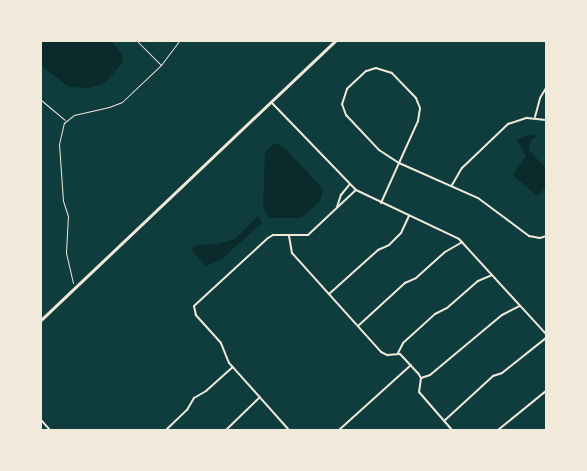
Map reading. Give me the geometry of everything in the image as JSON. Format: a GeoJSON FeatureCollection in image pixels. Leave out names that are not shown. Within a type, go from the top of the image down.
{"type":"FeatureCollection","features":[{"type":"Feature","properties":{"kind":"street"},"geometry":{"type":"LineString","coordinates":[[41,320],[335,41]]}},
{"type":"Feature","properties":{"kind":"street"},"geometry":{"type":"LineString","coordinates":[[381,203],[399,163],[420,118],[420,105],[392,73],[382,68],[372,68],[345,92],[343,109],[379,150],[399,163],[452,185],[478,198],[529,236],[540,238],[546,236]]}},
{"type":"Feature","properties":{"kind":"street"},"geometry":{"type":"LineString","coordinates":[[535,117],[537,104],[546,88]]}},
{"type":"Feature","properties":{"kind":"street"},"geometry":{"type":"LineString","coordinates":[[271,102],[356,190],[409,216],[450,233],[462,242],[546,334]]}},
{"type":"Feature","properties":{"kind":"street"},"geometry":{"type":"LineString","coordinates":[[452,185],[462,168],[505,127],[520,119],[535,117],[546,120]]}},
{"type":"Feature","properties":{"kind":"street"},"geometry":{"type":"LineString","coordinates":[[337,208],[341,195],[349,184]]}},
{"type":"Feature","properties":{"kind":"street"},"geometry":{"type":"LineString","coordinates":[[289,430],[233,367],[221,343],[196,315],[194,306],[268,238],[273,236],[308,235],[356,190]]}},
{"type":"Feature","properties":{"kind":"street"},"geometry":{"type":"LineString","coordinates":[[329,294],[378,250],[389,245],[401,233],[409,216]]}},
{"type":"Feature","properties":{"kind":"street"},"geometry":{"type":"LineString","coordinates":[[290,236],[291,252],[384,354],[398,353],[411,365],[421,378],[418,392],[452,430]]}},
{"type":"Feature","properties":{"kind":"street"},"geometry":{"type":"LineString","coordinates":[[358,326],[405,283],[416,278],[445,252],[462,242]]}},
{"type":"Feature","properties":{"kind":"street"},"geometry":{"type":"LineString","coordinates":[[398,353],[403,343],[435,314],[447,308],[478,281],[492,275]]}},
{"type":"Feature","properties":{"kind":"street"},"geometry":{"type":"LineString","coordinates":[[421,378],[430,376],[502,315],[521,306]]}},
{"type":"Feature","properties":{"kind":"street"},"geometry":{"type":"LineString","coordinates":[[444,421],[493,376],[502,373],[546,338]]}},
{"type":"Feature","properties":{"kind":"street"},"geometry":{"type":"LineString","coordinates":[[339,430],[411,365]]}},
{"type":"Feature","properties":{"kind":"street"},"geometry":{"type":"LineString","coordinates":[[166,430],[187,410],[194,398],[206,391],[233,367]]}},
{"type":"Feature","properties":{"kind":"street"},"geometry":{"type":"LineString","coordinates":[[498,430],[546,391]]}},
{"type":"Feature","properties":{"kind":"street"},"geometry":{"type":"LineString","coordinates":[[226,430],[260,397]]}},
{"type":"Feature","properties":{"kind":"street"},"geometry":{"type":"LineString","coordinates":[[41,420],[50,430]]}},
{"type":"Feature","properties":{"kind":"path"},"geometry":{"type":"LineString","coordinates":[[137,41],[161,65]]}},
{"type":"Feature","properties":{"kind":"path"},"geometry":{"type":"LineString","coordinates":[[75,288],[66,253],[68,216],[63,201],[59,144],[66,120],[74,115],[116,105],[161,65],[178,41]]}},
{"type":"Feature","properties":{"kind":"path"},"geometry":{"type":"LineString","coordinates":[[41,100],[66,120]]}},
{"type":"Feature","properties":{"kind":"water"},"geometry":{"type":"Polygon","coordinates":[[[41,41],[112,41],[123,56],[123,62],[105,83],[89,88],[69,87],[41,65],[41,41]]]}},
{"type":"Feature","properties":{"kind":"water"},"geometry":{"type":"Polygon","coordinates":[[[527,135],[537,136],[531,140],[529,150],[546,168],[546,187],[537,196],[513,175],[526,156],[517,140],[527,135]]]}},
{"type":"Feature","properties":{"kind":"water"},"geometry":{"type":"Polygon","coordinates":[[[274,143],[284,147],[323,189],[320,201],[301,218],[270,218],[263,209],[265,153],[274,143]]]}},
{"type":"Feature","properties":{"kind":"water"},"geometry":{"type":"Polygon","coordinates":[[[258,216],[262,223],[222,259],[206,266],[193,252],[192,249],[197,245],[217,244],[235,239],[258,216]]]}}]}
